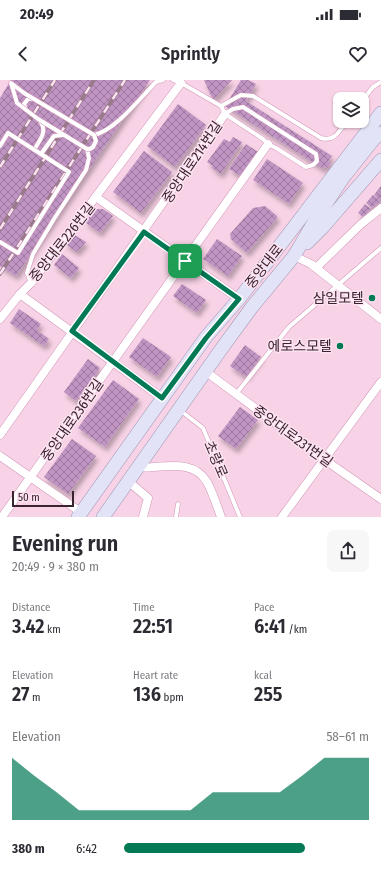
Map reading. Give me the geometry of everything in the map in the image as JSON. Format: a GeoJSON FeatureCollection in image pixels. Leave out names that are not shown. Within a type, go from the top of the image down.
{"type":"FeatureCollection","features":[{"type":"Feature","properties":{"kind":"main road","name":"중앙대로"},"geometry":{"type":"LineString","coordinates":[[80,515],[206,338],[239,299],[381,113]]}},
{"type":"Feature","properties":{"kind":"main road","name":"중앙대로"},"geometry":{"type":"LineString","coordinates":[[294,256],[343,178],[381,133]]}},
{"type":"Feature","properties":{"kind":"main road","name":"중앙대로"},"geometry":{"type":"LineString","coordinates":[[103,517],[205,371],[252,307],[294,256],[323,227],[381,160]]}},
{"type":"Feature","properties":{"kind":"street"},"geometry":{"type":"LineString","coordinates":[[96,197],[177,81]]}},
{"type":"Feature","properties":{"kind":"street","name":"중앙대로214번길"},"geometry":{"type":"LineString","coordinates":[[144,232],[223,110]]}},
{"type":"Feature","properties":{"kind":"street"},"geometry":{"type":"LineString","coordinates":[[113,362],[268,144]]}},
{"type":"Feature","properties":{"kind":"street","name":"중앙대로226번길"},"geometry":{"type":"LineString","coordinates":[[20,294],[31,283],[96,197],[239,299]]}},
{"type":"Feature","properties":{"kind":"street"},"geometry":{"type":"LineString","coordinates":[[316,268],[360,225],[381,208]]}},
{"type":"Feature","properties":{"kind":"street"},"geometry":{"type":"LineString","coordinates":[[0,435],[72,331],[144,232]]}},
{"type":"Feature","properties":{"kind":"street"},"geometry":{"type":"LineString","coordinates":[[294,256],[311,264],[381,319]]}},
{"type":"Feature","properties":{"kind":"street"},"geometry":{"type":"LineString","coordinates":[[0,319],[20,294],[162,398]]}},
{"type":"Feature","properties":{"kind":"street","name":"중앙대로236번길"},"geometry":{"type":"LineString","coordinates":[[2,517],[113,362]]}},
{"type":"Feature","properties":{"kind":"street","name":"중앙대로231번길"},"geometry":{"type":"LineString","coordinates":[[205,371],[325,460],[381,499]]}},
{"type":"Feature","properties":{"kind":"street"},"geometry":{"type":"LineString","coordinates":[[282,517],[381,382]]}},
{"type":"Feature","properties":{"kind":"street"},"geometry":{"type":"LineString","coordinates":[[0,456],[80,515]]}},
{"type":"Feature","properties":{"kind":"street"},"geometry":{"type":"LineString","coordinates":[[138,466],[154,467],[168,465],[188,467],[199,472],[207,482],[221,517]]}},
{"type":"Feature","properties":{"kind":"street"},"geometry":{"type":"LineString","coordinates":[[128,480],[148,498],[143,517]]}},
{"type":"Feature","properties":{"kind":"lane"},"geometry":{"type":"LineString","coordinates":[[7,80],[24,93],[94,135],[96,141],[95,144],[90,149],[87,149]]}},
{"type":"Feature","properties":{"kind":"lane"},"geometry":{"type":"LineString","coordinates":[[94,135],[112,127],[156,82],[163,80]]}},
{"type":"Feature","properties":{"kind":"lane"},"geometry":{"type":"LineString","coordinates":[[177,81],[223,110],[268,144]]}},
{"type":"Feature","properties":{"kind":"lane"},"geometry":{"type":"LineString","coordinates":[[369,92],[373,87],[381,82]]}},
{"type":"Feature","properties":{"kind":"lane"},"geometry":{"type":"LineString","coordinates":[[12,83],[17,104],[38,119],[87,149],[89,158],[86,170],[33,254],[27,273],[31,283]]}},
{"type":"Feature","properties":{"kind":"lane"},"geometry":{"type":"LineString","coordinates":[[223,110],[241,95],[253,96],[320,138],[327,140],[333,138],[341,128]]}},
{"type":"Feature","properties":{"kind":"lane"},"geometry":{"type":"LineString","coordinates":[[27,111],[25,107],[26,101],[30,98],[36,99]]}},
{"type":"Feature","properties":{"kind":"lane","name":"중앙대로214번길"},"geometry":{"type":"LineString","coordinates":[[223,110],[243,107],[316,154],[317,160],[313,166],[306,167],[268,144]]}},
{"type":"Feature","properties":{"kind":"lane"},"geometry":{"type":"LineString","coordinates":[[34,150],[44,130],[43,125],[38,119]]}},
{"type":"Feature","properties":{"kind":"lane"},"geometry":{"type":"LineString","coordinates":[[0,146],[8,133],[69,172],[18,253],[0,242]]}},
{"type":"Feature","properties":{"kind":"lane"},"geometry":{"type":"LineString","coordinates":[[41,154],[54,136],[64,135]]}},
{"type":"Feature","properties":{"kind":"lane"},"geometry":{"type":"LineString","coordinates":[[236,394],[289,327],[336,285],[381,248]]}},
{"type":"Feature","properties":{"kind":"lane","name":"초량로"},"geometry":{"type":"LineString","coordinates":[[179,410],[203,428],[240,517]]}},
{"type":"Feature","properties":{"kind":"lane"},"geometry":{"type":"LineString","coordinates":[[176,517],[178,504]]}},
{"type":"Feature","properties":{"kind":"building"},"geometry":{"type":"Polygon","coordinates":[[[11,80],[150,80],[16,276],[0,266],[0,98],[11,80]]]}},
{"type":"Feature","properties":{"kind":"building"},"geometry":{"type":"Polygon","coordinates":[[[204,80],[232,80],[213,100],[204,80]]]}},
{"type":"Feature","properties":{"kind":"building"},"geometry":{"type":"Polygon","coordinates":[[[241,80],[248,80],[256,84],[246,101],[332,156],[328,161],[331,163],[328,168],[325,166],[323,169],[225,106],[241,80]]]}},
{"type":"Feature","properties":{"kind":"building"},"geometry":{"type":"Polygon","coordinates":[[[178,104],[206,125],[175,167],[147,146],[178,104]]]}},
{"type":"Feature","properties":{"kind":"building"},"geometry":{"type":"Polygon","coordinates":[[[233,137],[242,142],[221,174],[212,168],[213,166],[207,162],[224,139],[230,142],[233,137]]]}},
{"type":"Feature","properties":{"kind":"building"},"geometry":{"type":"Polygon","coordinates":[[[246,144],[258,152],[241,176],[229,169],[246,144]]]}},
{"type":"Feature","properties":{"kind":"building"},"geometry":{"type":"Polygon","coordinates":[[[144,151],[172,172],[141,213],[113,192],[144,151]]]}},
{"type":"Feature","properties":{"kind":"building"},"geometry":{"type":"Polygon","coordinates":[[[267,159],[303,183],[289,204],[253,180],[267,159]]]}},
{"type":"Feature","properties":{"kind":"building"},"geometry":{"type":"Polygon","coordinates":[[[381,186],[381,201],[374,195],[381,186]]]}},
{"type":"Feature","properties":{"kind":"building"},"geometry":{"type":"Polygon","coordinates":[[[373,195],[381,201],[372,208],[366,203],[373,195]]]}},
{"type":"Feature","properties":{"kind":"building"},"geometry":{"type":"Polygon","coordinates":[[[365,204],[371,209],[363,217],[358,213],[365,204]]]}},
{"type":"Feature","properties":{"kind":"building"},"geometry":{"type":"Polygon","coordinates":[[[265,206],[277,216],[277,218],[247,253],[231,239],[230,234],[253,208],[265,206]]]}},
{"type":"Feature","properties":{"kind":"building"},"geometry":{"type":"Polygon","coordinates":[[[95,209],[103,209],[113,216],[100,233],[85,222],[95,209]]]}},
{"type":"Feature","properties":{"kind":"building"},"geometry":{"type":"Polygon","coordinates":[[[73,234],[86,242],[77,252],[65,244],[73,234]]]}},
{"type":"Feature","properties":{"kind":"building"},"geometry":{"type":"Polygon","coordinates":[[[217,239],[242,256],[228,276],[203,259],[217,239]]]}},
{"type":"Feature","properties":{"kind":"building"},"geometry":{"type":"Polygon","coordinates":[[[62,254],[79,268],[71,278],[54,265],[62,254]]]}},
{"type":"Feature","properties":{"kind":"building"},"geometry":{"type":"Polygon","coordinates":[[[182,284],[206,300],[197,313],[173,296],[182,284]]]}},
{"type":"Feature","properties":{"kind":"building"},"geometry":{"type":"Polygon","coordinates":[[[19,309],[41,324],[37,330],[49,339],[44,346],[10,323],[19,309]]]}},
{"type":"Feature","properties":{"kind":"building"},"geometry":{"type":"Polygon","coordinates":[[[143,338],[171,357],[157,377],[129,357],[143,338]]]}},
{"type":"Feature","properties":{"kind":"building"},"geometry":{"type":"Polygon","coordinates":[[[245,345],[261,357],[246,377],[230,366],[245,345]]]}},
{"type":"Feature","properties":{"kind":"building"},"geometry":{"type":"Polygon","coordinates":[[[88,359],[100,368],[76,401],[64,392],[88,359]]]}},
{"type":"Feature","properties":{"kind":"building"},"geometry":{"type":"Polygon","coordinates":[[[113,380],[139,399],[105,447],[78,428],[113,380]]]}},
{"type":"Feature","properties":{"kind":"building"},"geometry":{"type":"Polygon","coordinates":[[[240,407],[258,420],[236,449],[218,436],[240,407]]]}},
{"type":"Feature","properties":{"kind":"building"},"geometry":{"type":"Polygon","coordinates":[[[72,439],[96,456],[68,494],[44,477],[72,439]]]}},
{"type":"Feature","properties":{"kind":"railway"},"geometry":{"type":"LineString","coordinates":[[0,167],[55,80]]}},
{"type":"Feature","properties":{"kind":"railway"},"geometry":{"type":"LineString","coordinates":[[0,229],[94,80]]}},
{"type":"Feature","properties":{"kind":"railway"},"geometry":{"type":"LineString","coordinates":[[0,274],[125,80]]}},
{"type":"Feature","properties":{"kind":"place","name":"삼일모텔"},"geometry":{"type":"Point","coordinates":[372,298]}},
{"type":"Feature","properties":{"kind":"place","name":"에로스모텔"},"geometry":{"type":"Point","coordinates":[340,346]}},
{"type":"Feature","properties":{"kind":"route"},"geometry":{"type":"LineString","coordinates":[[144,232],[185,261],[239,299],[206,338],[162,398],[72,331],[144,232]]}}]}
